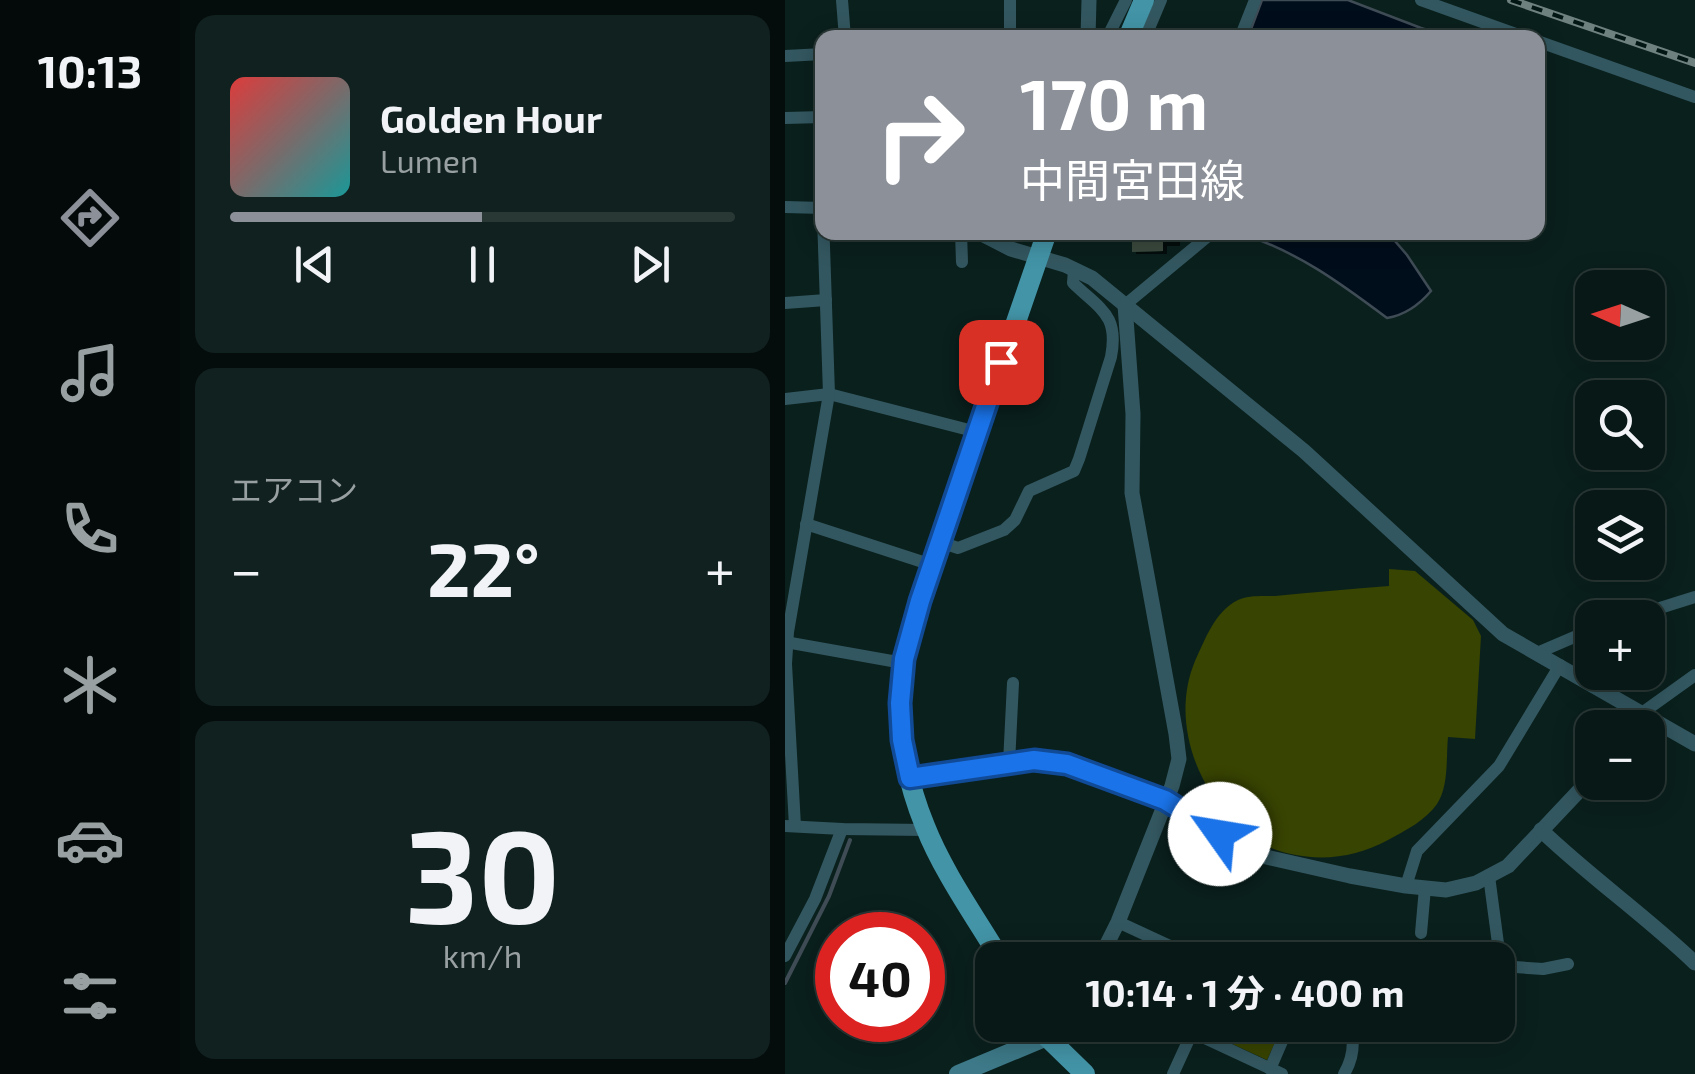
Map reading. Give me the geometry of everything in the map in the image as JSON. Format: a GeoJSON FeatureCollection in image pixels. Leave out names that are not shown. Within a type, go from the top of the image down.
{"type":"FeatureCollection","features":[{"type":"Feature","properties":{"kind":"main road"},"geometry":{"type":"LineString","coordinates":[[1131,30],[1144,0]]}},
{"type":"Feature","properties":{"kind":"main road"},"geometry":{"type":"LineString","coordinates":[[991,942],[926,830],[902,740],[900,703],[903,664],[939,542],[1044,240]]}},
{"type":"Feature","properties":{"kind":"main road"},"geometry":{"type":"LineString","coordinates":[[959,1074],[1022,1042]]}},
{"type":"Feature","properties":{"kind":"main road"},"geometry":{"type":"LineString","coordinates":[[1059,1042],[1085,1074]]}},
{"type":"Feature","properties":{"kind":"street"},"geometry":{"type":"LineString","coordinates":[[843,0],[845,30]]}},
{"type":"Feature","properties":{"kind":"street"},"geometry":{"type":"LineString","coordinates":[[1010,0],[1010,30]]}},
{"type":"Feature","properties":{"kind":"street"},"geometry":{"type":"LineString","coordinates":[[1088,30],[1089,0]]}},
{"type":"Feature","properties":{"kind":"street"},"geometry":{"type":"LineString","coordinates":[[1111,30],[1126,0]]}},
{"type":"Feature","properties":{"kind":"street"},"geometry":{"type":"LineString","coordinates":[[1148,30],[1161,0]]}},
{"type":"Feature","properties":{"kind":"street"},"geometry":{"type":"LineString","coordinates":[[1244,30],[1255,0]]}},
{"type":"Feature","properties":{"kind":"street"},"geometry":{"type":"LineString","coordinates":[[1421,0],[1505,30]]}},
{"type":"Feature","properties":{"kind":"street"},"geometry":{"type":"LineString","coordinates":[[1545,44],[1695,97]]}},
{"type":"Feature","properties":{"kind":"street"},"geometry":{"type":"LineString","coordinates":[[785,56],[815,54]]}},
{"type":"Feature","properties":{"kind":"street"},"geometry":{"type":"LineString","coordinates":[[785,118],[815,116]]}},
{"type":"Feature","properties":{"kind":"street"},"geometry":{"type":"LineString","coordinates":[[785,206],[815,208]]}},
{"type":"Feature","properties":{"kind":"street"},"geometry":{"type":"LineString","coordinates":[[824,240],[829,394],[786,642],[790,826],[926,830]]}},
{"type":"Feature","properties":{"kind":"street"},"geometry":{"type":"LineString","coordinates":[[961,240],[962,262]]}},
{"type":"Feature","properties":{"kind":"street"},"geometry":{"type":"LineString","coordinates":[[994,240],[1092,278],[1304,451],[1503,634],[1561,665],[1629,710]]}},
{"type":"Feature","properties":{"kind":"street"},"geometry":{"type":"LineString","coordinates":[[1125,304],[1203,240]]}},
{"type":"Feature","properties":{"kind":"street"},"geometry":{"type":"LineString","coordinates":[[939,542],[958,548],[1004,530],[1015,520],[1029,491],[1073,471],[1079,459],[1115,340],[1112,322],[1073,283],[1074,270]]}},
{"type":"Feature","properties":{"kind":"street"},"geometry":{"type":"LineString","coordinates":[[785,303],[826,300]]}},
{"type":"Feature","properties":{"kind":"street"},"geometry":{"type":"LineString","coordinates":[[1108,942],[1179,759],[1131,493],[1133,414],[1125,304]]}},
{"type":"Feature","properties":{"kind":"street"},"geometry":{"type":"LineString","coordinates":[[785,399],[829,394],[977,432]]}},
{"type":"Feature","properties":{"kind":"street"},"geometry":{"type":"LineString","coordinates":[[806,524],[932,565]]}},
{"type":"Feature","properties":{"kind":"street"},"geometry":{"type":"LineString","coordinates":[[1665,606],[1695,597]]}},
{"type":"Feature","properties":{"kind":"street"},"geometry":{"type":"LineString","coordinates":[[1537,652],[1575,636]]}},
{"type":"Feature","properties":{"kind":"street"},"geometry":{"type":"LineString","coordinates":[[786,642],[903,664]]}},
{"type":"Feature","properties":{"kind":"street"},"geometry":{"type":"LineString","coordinates":[[1406,886],[1417,851],[1499,766],[1561,665]]}},
{"type":"Feature","properties":{"kind":"street"},"geometry":{"type":"LineString","coordinates":[[1655,710],[1695,674]]}},
{"type":"Feature","properties":{"kind":"street"},"geometry":{"type":"LineString","coordinates":[[1009,763],[1013,683]]}},
{"type":"Feature","properties":{"kind":"street"},"geometry":{"type":"LineString","coordinates":[[1665,730],[1695,744]]}},
{"type":"Feature","properties":{"kind":"street"},"geometry":{"type":"LineString","coordinates":[[910,778],[1034,760],[1067,764],[1165,800],[1253,854],[1406,886],[1446,890],[1477,883],[1508,866],[1575,795]]}},
{"type":"Feature","properties":{"kind":"street"},"geometry":{"type":"LineString","coordinates":[[785,956],[815,899],[842,829]]}},
{"type":"Feature","properties":{"kind":"street"},"geometry":{"type":"LineString","coordinates":[[1541,830],[1695,963]]}},
{"type":"Feature","properties":{"kind":"street"},"geometry":{"type":"LineString","coordinates":[[1489,876],[1501,966],[1543,969],[1568,964]]}},
{"type":"Feature","properties":{"kind":"street"},"geometry":{"type":"LineString","coordinates":[[1421,933],[1425,888]]}},
{"type":"Feature","properties":{"kind":"street"},"geometry":{"type":"LineString","coordinates":[[1118,922],[1161,942]]}},
{"type":"Feature","properties":{"kind":"street"},"geometry":{"type":"LineString","coordinates":[[1173,1074],[1188,1042]]}},
{"type":"Feature","properties":{"kind":"street"},"geometry":{"type":"LineString","coordinates":[[1221,1042],[1276,1071],[1284,1042]]}},
{"type":"Feature","properties":{"kind":"street"},"geometry":{"type":"LineString","coordinates":[[1345,1074],[1352,1042]]}},
{"type":"Feature","properties":{"kind":"green space"},"geometry":{"type":"Polygon","coordinates":[[[1389,569],[1415,571],[1473,620],[1481,636],[1475,739],[1448,737],[1445,780],[1437,804],[1421,820],[1388,840],[1360,852],[1331,857],[1301,856],[1266,846],[1220,805],[1198,767],[1186,725],[1188,682],[1195,661],[1217,619],[1238,600],[1389,586],[1389,569]]]}},
{"type":"Feature","properties":{"kind":"green space"},"geometry":{"type":"Polygon","coordinates":[[[1228,1042],[1275,1042],[1267,1060],[1228,1042]]]}},
{"type":"Feature","properties":{"kind":"water"},"geometry":{"type":"Polygon","coordinates":[[[1262,0],[1348,0],[1428,30],[1251,30],[1262,0]]]}},
{"type":"Feature","properties":{"kind":"water"},"geometry":{"type":"Polygon","coordinates":[[[1394,240],[1431,291],[1412,309],[1387,318],[1335,280],[1261,241],[1394,240]]]}},
{"type":"Feature","properties":{"kind":"building"},"geometry":{"type":"Polygon","coordinates":[[[1132,240],[1163,240],[1163,251],[1132,252],[1132,240]]]}},
{"type":"Feature","properties":{"kind":"waterway"},"geometry":{"type":"LineString","coordinates":[[785,983],[829,896],[850,840]]}},
{"type":"Feature","properties":{"kind":"railway"},"geometry":{"type":"LineString","coordinates":[[1511,0],[1695,63]]}},
{"type":"Feature","properties":{"kind":"route"},"geometry":{"type":"LineString","coordinates":[[1001,362],[904,659],[900,703],[910,778],[1034,760],[1067,764],[1165,800],[1220,834]]}}]}
